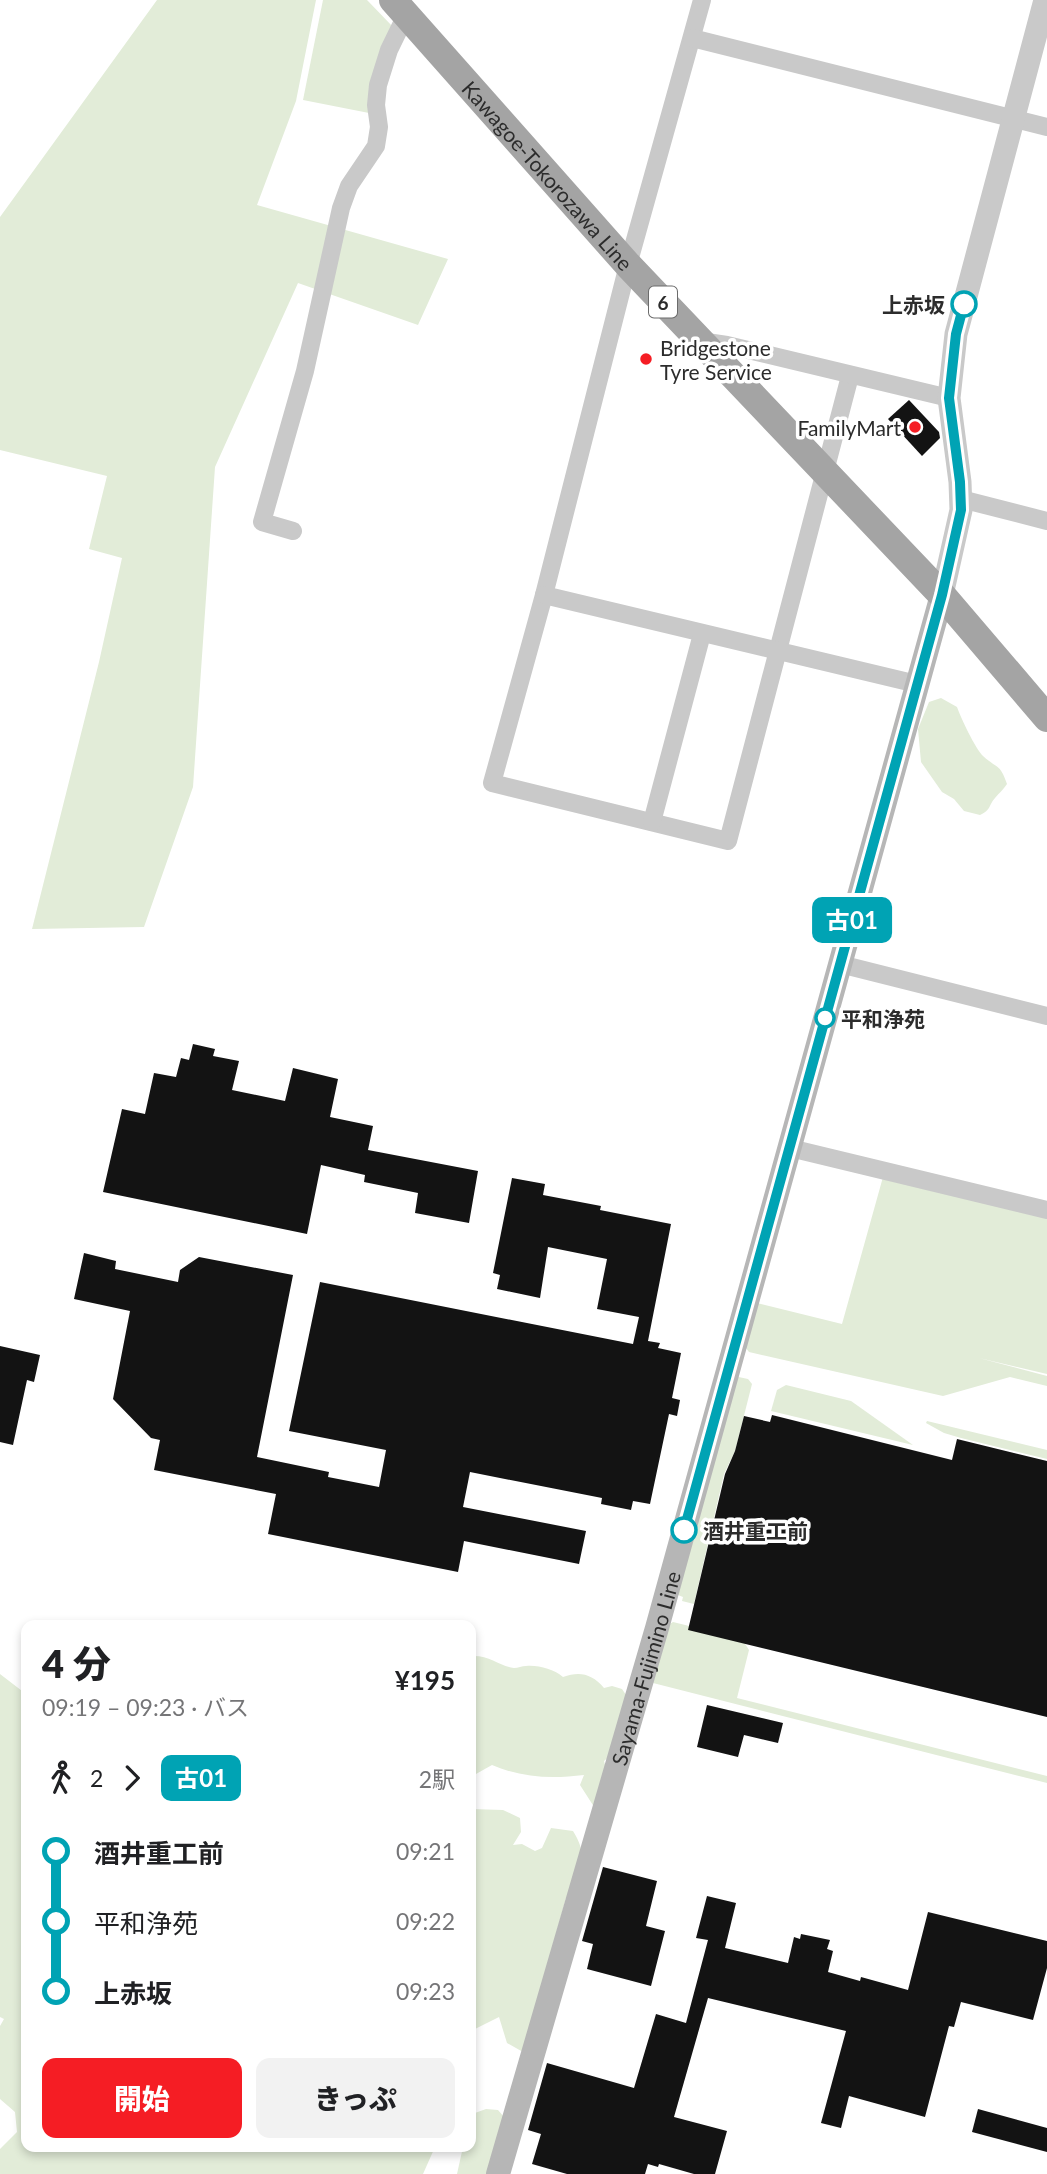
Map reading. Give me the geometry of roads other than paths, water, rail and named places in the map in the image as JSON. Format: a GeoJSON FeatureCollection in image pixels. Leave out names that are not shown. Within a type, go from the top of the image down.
{"type":"FeatureCollection","features":[{"type":"Feature","properties":{"kind":"main road","name":"Kawagoe-Tokorozawa Line"},"geometry":{"type":"LineString","coordinates":[[400,8],[628,265],[942,595],[1047,718]]}},
{"type":"Feature","properties":{"kind":"main road","name":"Sayama-Fujimino Line"},"geometry":{"type":"LineString","coordinates":[[498,2174],[659,1620],[942,595]]}},
{"type":"Feature","properties":{"kind":"street"},"geometry":{"type":"LineString","coordinates":[[702,0],[628,265],[544,595],[492,783],[728,841],[850,376]]}},
{"type":"Feature","properties":{"kind":"street"},"geometry":{"type":"LineString","coordinates":[[942,595],[959,523],[961,499],[949,398],[956,334],[1045,0]]}},
{"type":"Feature","properties":{"kind":"street"},"geometry":{"type":"LineString","coordinates":[[293,531],[262,522],[305,371],[341,208],[349,187],[376,146],[379,127],[376,105],[378,85],[400,8]]}},
{"type":"Feature","properties":{"kind":"street"},"geometry":{"type":"LineString","coordinates":[[692,38],[1047,127]]}},
{"type":"Feature","properties":{"kind":"street"},"geometry":{"type":"LineString","coordinates":[[700,341],[727,345],[949,398]]}},
{"type":"Feature","properties":{"kind":"street"},"geometry":{"type":"LineString","coordinates":[[961,499],[1047,521]]}},
{"type":"Feature","properties":{"kind":"street"},"geometry":{"type":"LineString","coordinates":[[544,595],[917,684]]}},
{"type":"Feature","properties":{"kind":"street"},"geometry":{"type":"LineString","coordinates":[[652,822],[702,634]]}},
{"type":"Feature","properties":{"kind":"street"},"geometry":{"type":"LineString","coordinates":[[840,964],[1047,1016]]}},
{"type":"Feature","properties":{"kind":"street"},"geometry":{"type":"LineString","coordinates":[[790,1148],[1047,1210]]}},
{"type":"Feature","properties":{"kind":"place","name":"上赤坂"},"geometry":{"type":"Point","coordinates":[964,304]}},
{"type":"Feature","properties":{"kind":"place","name":"Bridgestone Tyre Service"},"geometry":{"type":"Point","coordinates":[646,359]}},
{"type":"Feature","properties":{"kind":"place","name":"FamilyMart"},"geometry":{"type":"Point","coordinates":[915,427]}},
{"type":"Feature","properties":{"kind":"place","name":"平和浄苑"},"geometry":{"type":"Point","coordinates":[825,1018]}},
{"type":"Feature","properties":{"kind":"place","name":"酒井重工前"},"geometry":{"type":"Point","coordinates":[684,1530]}}]}
